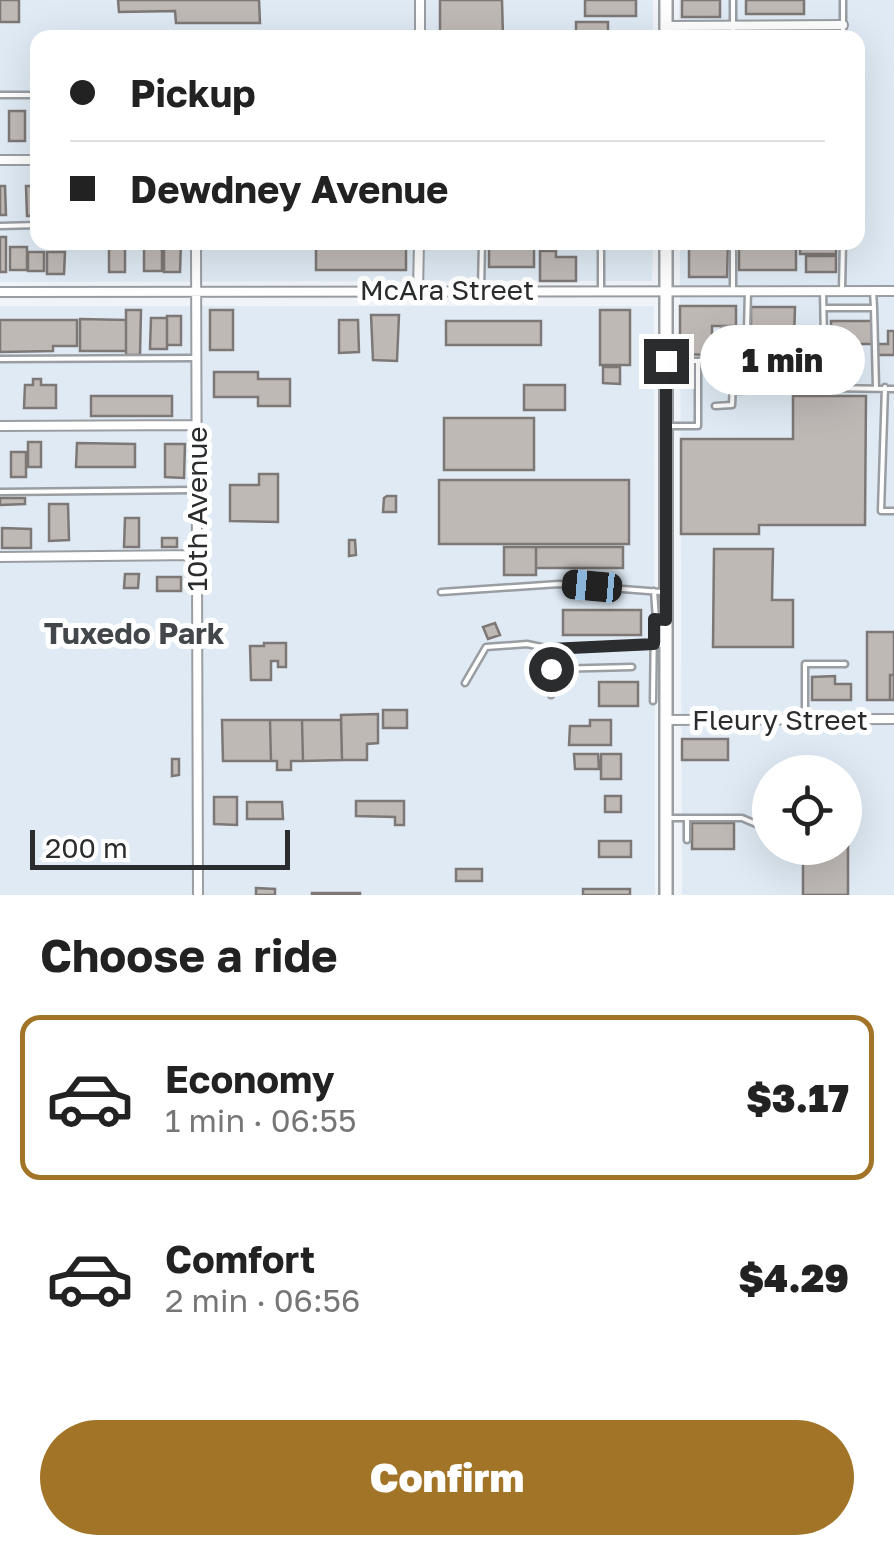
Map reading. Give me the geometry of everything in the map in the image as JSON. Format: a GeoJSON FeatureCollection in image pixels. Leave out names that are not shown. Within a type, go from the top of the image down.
{"type":"FeatureCollection","features":[{"type":"Feature","properties":{"kind":"street"},"geometry":{"type":"LineString","coordinates":[[420,0],[420,30]]}},
{"type":"Feature","properties":{"kind":"street"},"geometry":{"type":"LineString","coordinates":[[666,0],[666,30]]}},
{"type":"Feature","properties":{"kind":"street"},"geometry":{"type":"LineString","coordinates":[[688,30],[843,26]]}},
{"type":"Feature","properties":{"kind":"street"},"geometry":{"type":"LineString","coordinates":[[0,160],[30,160]]}},
{"type":"Feature","properties":{"kind":"street","name":"10th Avenue"},"geometry":{"type":"LineString","coordinates":[[196,250],[198,895]]}},
{"type":"Feature","properties":{"kind":"street"},"geometry":{"type":"LineString","coordinates":[[418,290],[419,250]]}},
{"type":"Feature","properties":{"kind":"street"},"geometry":{"type":"LineString","coordinates":[[666,250],[666,426],[660,592],[666,720],[666,895]]}},
{"type":"Feature","properties":{"kind":"street","name":"McAra Street"},"geometry":{"type":"LineString","coordinates":[[0,292],[894,290]]}},
{"type":"Feature","properties":{"kind":"street"},"geometry":{"type":"LineString","coordinates":[[0,426],[197,425]]}},
{"type":"Feature","properties":{"kind":"street"},"geometry":{"type":"LineString","coordinates":[[0,556],[197,555]]}},
{"type":"Feature","properties":{"kind":"street","name":"Fleury Street"},"geometry":{"type":"LineString","coordinates":[[666,720],[894,719]]}},
{"type":"Feature","properties":{"kind":"lane"},"geometry":{"type":"LineString","coordinates":[[733,0],[733,30]]}},
{"type":"Feature","properties":{"kind":"lane"},"geometry":{"type":"LineString","coordinates":[[843,0],[843,30]]}},
{"type":"Feature","properties":{"kind":"lane"},"geometry":{"type":"LineString","coordinates":[[0,95],[30,95]]}},
{"type":"Feature","properties":{"kind":"lane"},"geometry":{"type":"LineString","coordinates":[[0,226],[30,226]]}},
{"type":"Feature","properties":{"kind":"lane"},"geometry":{"type":"LineString","coordinates":[[482,250],[482,290]]}},
{"type":"Feature","properties":{"kind":"lane"},"geometry":{"type":"LineString","coordinates":[[600,250],[600,290]]}},
{"type":"Feature","properties":{"kind":"lane"},"geometry":{"type":"LineString","coordinates":[[733,250],[733,291]]}},
{"type":"Feature","properties":{"kind":"lane"},"geometry":{"type":"LineString","coordinates":[[842,250],[842,290]]}},
{"type":"Feature","properties":{"kind":"lane"},"geometry":{"type":"LineString","coordinates":[[666,361],[724,358],[724,330],[747,329],[748,290]]}},
{"type":"Feature","properties":{"kind":"lane"},"geometry":{"type":"LineString","coordinates":[[824,291],[825,388]]}},
{"type":"Feature","properties":{"kind":"lane"},"geometry":{"type":"LineString","coordinates":[[874,291],[876,388]]}},
{"type":"Feature","properties":{"kind":"lane"},"geometry":{"type":"LineString","coordinates":[[824,308],[874,308]]}},
{"type":"Feature","properties":{"kind":"lane"},"geometry":{"type":"LineString","coordinates":[[0,358],[197,358]]}},
{"type":"Feature","properties":{"kind":"lane"},"geometry":{"type":"LineString","coordinates":[[666,426],[698,426],[698,361]]}},
{"type":"Feature","properties":{"kind":"lane"},"geometry":{"type":"LineString","coordinates":[[715,384],[733,382],[732,405],[715,406]]}},
{"type":"Feature","properties":{"kind":"lane"},"geometry":{"type":"LineString","coordinates":[[884,388],[882,511],[894,511]]}},
{"type":"Feature","properties":{"kind":"lane"},"geometry":{"type":"LineString","coordinates":[[733,391],[894,389]]}},
{"type":"Feature","properties":{"kind":"lane"},"geometry":{"type":"LineString","coordinates":[[0,492],[197,490]]}},
{"type":"Feature","properties":{"kind":"lane"},"geometry":{"type":"LineString","coordinates":[[441,592],[559,584],[660,592]]}},
{"type":"Feature","properties":{"kind":"lane"},"geometry":{"type":"LineString","coordinates":[[465,683],[486,647],[660,645],[652,701]]}},
{"type":"Feature","properties":{"kind":"lane"},"geometry":{"type":"LineString","coordinates":[[550,649],[550,695]]}},
{"type":"Feature","properties":{"kind":"lane"},"geometry":{"type":"LineString","coordinates":[[804,720],[805,664],[845,664]]}},
{"type":"Feature","properties":{"kind":"lane"},"geometry":{"type":"LineString","coordinates":[[551,669],[632,667]]}},
{"type":"Feature","properties":{"kind":"lane"},"geometry":{"type":"LineString","coordinates":[[666,818],[742,818],[752,822]]}},
{"type":"Feature","properties":{"kind":"lane"},"geometry":{"type":"LineString","coordinates":[[687,818],[687,840]]}},
{"type":"Feature","properties":{"kind":"shaded area"},"geometry":{"type":"Polygon","coordinates":[[[0,0],[653,0],[653,30],[30,30],[30,250],[653,250],[652,281],[0,282],[0,0]]]}},
{"type":"Feature","properties":{"kind":"shaded area"},"geometry":{"type":"Polygon","coordinates":[[[679,0],[894,0],[894,895],[682,895],[680,250],[865,250],[865,30],[679,30],[679,0]]]}},
{"type":"Feature","properties":{"kind":"shaded area"},"geometry":{"type":"Polygon","coordinates":[[[0,306],[654,306],[655,895],[0,895],[0,306]]]}},
{"type":"Feature","properties":{"kind":"building"},"geometry":{"type":"Polygon","coordinates":[[[0,0],[19,0],[19,22],[0,22],[0,0]]]}},
{"type":"Feature","properties":{"kind":"building"},"geometry":{"type":"Polygon","coordinates":[[[118,0],[259,0],[260,23],[176,23],[175,11],[119,12],[118,0]]]}},
{"type":"Feature","properties":{"kind":"building"},"geometry":{"type":"Polygon","coordinates":[[[440,0],[502,0],[503,30],[440,30],[440,0]]]}},
{"type":"Feature","properties":{"kind":"building"},"geometry":{"type":"Polygon","coordinates":[[[585,0],[636,0],[636,16],[585,16],[585,0]]]}},
{"type":"Feature","properties":{"kind":"building"},"geometry":{"type":"Polygon","coordinates":[[[682,0],[720,0],[720,17],[682,17],[682,0]]]}},
{"type":"Feature","properties":{"kind":"building"},"geometry":{"type":"Polygon","coordinates":[[[746,0],[804,0],[804,14],[746,14],[746,0]]]}},
{"type":"Feature","properties":{"kind":"building"},"geometry":{"type":"Polygon","coordinates":[[[576,22],[608,22],[608,30],[576,30],[576,22]]]}},
{"type":"Feature","properties":{"kind":"building"},"geometry":{"type":"Polygon","coordinates":[[[9,111],[25,111],[25,141],[9,141],[9,111]]]}},
{"type":"Feature","properties":{"kind":"building"},"geometry":{"type":"Polygon","coordinates":[[[0,186],[5,186],[6,215],[0,215],[0,186]]]}},
{"type":"Feature","properties":{"kind":"building"},"geometry":{"type":"Polygon","coordinates":[[[26,186],[30,186],[30,216],[26,186]]]}},
{"type":"Feature","properties":{"kind":"building"},"geometry":{"type":"Polygon","coordinates":[[[0,237],[6,237],[6,272],[0,272],[0,237]]]}},
{"type":"Feature","properties":{"kind":"building"},"geometry":{"type":"Polygon","coordinates":[[[10,247],[27,247],[27,270],[10,270],[10,247]]]}},
{"type":"Feature","properties":{"kind":"building"},"geometry":{"type":"Polygon","coordinates":[[[109,250],[125,250],[125,272],[109,272],[109,250]]]}},
{"type":"Feature","properties":{"kind":"building"},"geometry":{"type":"Polygon","coordinates":[[[144,250],[162,250],[162,271],[144,271],[144,250]]]}},
{"type":"Feature","properties":{"kind":"building"},"geometry":{"type":"Polygon","coordinates":[[[164,250],[181,250],[180,272],[164,272],[164,250]]]}},
{"type":"Feature","properties":{"kind":"building"},"geometry":{"type":"Polygon","coordinates":[[[316,250],[406,250],[406,270],[316,270],[316,250]]]}},
{"type":"Feature","properties":{"kind":"building"},"geometry":{"type":"Polygon","coordinates":[[[489,250],[534,250],[534,267],[489,267],[489,250]]]}},
{"type":"Feature","properties":{"kind":"building"},"geometry":{"type":"Polygon","coordinates":[[[689,250],[728,250],[727,277],[689,277],[689,250]]]}},
{"type":"Feature","properties":{"kind":"building"},"geometry":{"type":"Polygon","coordinates":[[[739,250],[796,250],[796,270],[739,270],[739,250]]]}},
{"type":"Feature","properties":{"kind":"building"},"geometry":{"type":"Polygon","coordinates":[[[800,250],[836,250],[836,254],[800,254],[800,250]]]}},
{"type":"Feature","properties":{"kind":"building"},"geometry":{"type":"Polygon","coordinates":[[[540,251],[556,251],[556,257],[576,257],[576,281],[540,281],[540,251]]]}},
{"type":"Feature","properties":{"kind":"building"},"geometry":{"type":"Polygon","coordinates":[[[28,252],[44,252],[44,271],[28,271],[28,252]]]}},
{"type":"Feature","properties":{"kind":"building"},"geometry":{"type":"Polygon","coordinates":[[[47,252],[65,252],[64,274],[47,274],[47,252]]]}},
{"type":"Feature","properties":{"kind":"building"},"geometry":{"type":"Polygon","coordinates":[[[806,256],[836,256],[836,272],[806,272],[806,256]]]}},
{"type":"Feature","properties":{"kind":"building"},"geometry":{"type":"Polygon","coordinates":[[[680,306],[736,306],[736,326],[712,326],[712,355],[680,354],[680,306]]]}},
{"type":"Feature","properties":{"kind":"building"},"geometry":{"type":"Polygon","coordinates":[[[751,307],[795,307],[794,338],[776,338],[776,347],[751,347],[751,307]]]}},
{"type":"Feature","properties":{"kind":"building"},"geometry":{"type":"Polygon","coordinates":[[[126,310],[141,310],[140,355],[126,355],[126,310]]]}},
{"type":"Feature","properties":{"kind":"building"},"geometry":{"type":"Polygon","coordinates":[[[210,310],[233,310],[233,350],[210,350],[210,310]]]}},
{"type":"Feature","properties":{"kind":"building"},"geometry":{"type":"Polygon","coordinates":[[[600,310],[630,310],[630,365],[600,365],[600,310]]]}},
{"type":"Feature","properties":{"kind":"building"},"geometry":{"type":"Polygon","coordinates":[[[371,315],[399,315],[397,361],[373,360],[371,315]]]}},
{"type":"Feature","properties":{"kind":"building"},"geometry":{"type":"Polygon","coordinates":[[[167,316],[181,316],[181,345],[167,345],[167,316]]]}},
{"type":"Feature","properties":{"kind":"building"},"geometry":{"type":"Polygon","coordinates":[[[151,318],[167,318],[167,349],[150,349],[151,318]]]}},
{"type":"Feature","properties":{"kind":"building"},"geometry":{"type":"Polygon","coordinates":[[[80,319],[126,320],[126,351],[80,351],[80,319]]]}},
{"type":"Feature","properties":{"kind":"building"},"geometry":{"type":"Polygon","coordinates":[[[0,320],[77,320],[77,346],[53,346],[53,351],[0,352],[0,320]]]}},
{"type":"Feature","properties":{"kind":"building"},"geometry":{"type":"Polygon","coordinates":[[[339,320],[358,320],[359,352],[339,353],[339,320]]]}},
{"type":"Feature","properties":{"kind":"building"},"geometry":{"type":"Polygon","coordinates":[[[446,321],[541,321],[541,345],[446,345],[446,321]]]}},
{"type":"Feature","properties":{"kind":"building"},"geometry":{"type":"Polygon","coordinates":[[[831,321],[873,321],[873,344],[831,344],[831,321]]]}},
{"type":"Feature","properties":{"kind":"building"},"geometry":{"type":"Polygon","coordinates":[[[888,331],[894,331],[894,355],[878,355],[878,344],[888,344],[888,331]]]}},
{"type":"Feature","properties":{"kind":"building"},"geometry":{"type":"Polygon","coordinates":[[[603,367],[620,367],[620,384],[603,383],[603,367]]]}},
{"type":"Feature","properties":{"kind":"building"},"geometry":{"type":"Polygon","coordinates":[[[214,372],[258,372],[258,379],[290,379],[290,406],[258,406],[258,397],[214,397],[214,372]]]}},
{"type":"Feature","properties":{"kind":"building"},"geometry":{"type":"Polygon","coordinates":[[[33,379],[41,379],[41,385],[56,385],[56,408],[24,408],[25,385],[33,385],[33,379]]]}},
{"type":"Feature","properties":{"kind":"building"},"geometry":{"type":"Polygon","coordinates":[[[524,385],[565,385],[565,410],[524,410],[524,385]]]}},
{"type":"Feature","properties":{"kind":"building"},"geometry":{"type":"Polygon","coordinates":[[[91,396],[172,396],[172,416],[91,416],[91,396]]]}},
{"type":"Feature","properties":{"kind":"building"},"geometry":{"type":"Polygon","coordinates":[[[793,396],[866,396],[865,525],[759,525],[759,534],[681,534],[681,439],[793,439],[793,396]]]}},
{"type":"Feature","properties":{"kind":"building"},"geometry":{"type":"Polygon","coordinates":[[[444,418],[534,418],[534,470],[444,470],[444,418]]]}},
{"type":"Feature","properties":{"kind":"building"},"geometry":{"type":"Polygon","coordinates":[[[28,442],[41,442],[41,467],[28,467],[28,442]]]}},
{"type":"Feature","properties":{"kind":"building"},"geometry":{"type":"Polygon","coordinates":[[[77,443],[135,444],[135,467],[76,467],[77,443]]]}},
{"type":"Feature","properties":{"kind":"building"},"geometry":{"type":"Polygon","coordinates":[[[165,444],[185,444],[184,478],[165,477],[165,444]]]}},
{"type":"Feature","properties":{"kind":"building"},"geometry":{"type":"Polygon","coordinates":[[[11,452],[26,452],[26,477],[11,477],[11,452]]]}},
{"type":"Feature","properties":{"kind":"building"},"geometry":{"type":"Polygon","coordinates":[[[259,474],[278,474],[278,522],[230,521],[230,485],[259,485],[259,474]]]}},
{"type":"Feature","properties":{"kind":"building"},"geometry":{"type":"Polygon","coordinates":[[[439,480],[629,480],[629,544],[439,544],[439,480]]]}},
{"type":"Feature","properties":{"kind":"building"},"geometry":{"type":"Polygon","coordinates":[[[387,496],[396,496],[396,512],[383,512],[387,496]]]}},
{"type":"Feature","properties":{"kind":"building"},"geometry":{"type":"Polygon","coordinates":[[[0,498],[25,498],[25,504],[0,505],[0,498]]]}},
{"type":"Feature","properties":{"kind":"building"},"geometry":{"type":"Polygon","coordinates":[[[49,504],[68,504],[69,540],[49,541],[49,504]]]}},
{"type":"Feature","properties":{"kind":"building"},"geometry":{"type":"Polygon","coordinates":[[[125,518],[139,518],[139,547],[124,547],[125,518]]]}},
{"type":"Feature","properties":{"kind":"building"},"geometry":{"type":"Polygon","coordinates":[[[2,528],[31,529],[31,548],[2,548],[2,528]]]}},
{"type":"Feature","properties":{"kind":"building"},"geometry":{"type":"Polygon","coordinates":[[[162,538],[177,538],[177,547],[162,547],[162,538]]]}},
{"type":"Feature","properties":{"kind":"building"},"geometry":{"type":"Polygon","coordinates":[[[349,540],[355,540],[356,555],[349,556],[349,540]]]}},
{"type":"Feature","properties":{"kind":"building"},"geometry":{"type":"Polygon","coordinates":[[[504,547],[536,547],[536,575],[504,575],[504,547]]]}},
{"type":"Feature","properties":{"kind":"building"},"geometry":{"type":"Polygon","coordinates":[[[536,547],[623,547],[623,568],[536,568],[536,547]]]}},
{"type":"Feature","properties":{"kind":"building"},"geometry":{"type":"Polygon","coordinates":[[[714,549],[773,549],[772,600],[793,600],[793,647],[713,647],[714,549]]]}},
{"type":"Feature","properties":{"kind":"building"},"geometry":{"type":"Polygon","coordinates":[[[125,574],[139,574],[138,588],[124,588],[125,574]]]}},
{"type":"Feature","properties":{"kind":"building"},"geometry":{"type":"Polygon","coordinates":[[[157,577],[181,577],[181,591],[157,591],[157,577]]]}},
{"type":"Feature","properties":{"kind":"building"},"geometry":{"type":"Polygon","coordinates":[[[563,610],[641,610],[641,635],[563,635],[563,610]]]}},
{"type":"Feature","properties":{"kind":"building"},"geometry":{"type":"Polygon","coordinates":[[[495,623],[500,635],[488,639],[483,627],[495,623]]]}},
{"type":"Feature","properties":{"kind":"building"},"geometry":{"type":"Polygon","coordinates":[[[867,632],[894,632],[890,700],[867,700],[867,632]]]}},
{"type":"Feature","properties":{"kind":"building"},"geometry":{"type":"Polygon","coordinates":[[[286,643],[286,667],[271,661],[271,680],[251,680],[250,646],[286,643]]]}},
{"type":"Feature","properties":{"kind":"building"},"geometry":{"type":"Polygon","coordinates":[[[890,675],[894,675],[894,700],[890,700],[890,675]]]}},
{"type":"Feature","properties":{"kind":"building"},"geometry":{"type":"Polygon","coordinates":[[[835,676],[835,684],[851,684],[851,700],[812,700],[812,677],[835,676]]]}},
{"type":"Feature","properties":{"kind":"building"},"geometry":{"type":"Polygon","coordinates":[[[599,682],[638,682],[638,706],[599,706],[599,682]]]}},
{"type":"Feature","properties":{"kind":"building"},"geometry":{"type":"Polygon","coordinates":[[[383,710],[407,710],[407,728],[383,728],[383,710]]]}},
{"type":"Feature","properties":{"kind":"building"},"geometry":{"type":"Polygon","coordinates":[[[378,714],[378,743],[367,744],[367,760],[342,760],[341,715],[378,714]]]}},
{"type":"Feature","properties":{"kind":"building"},"geometry":{"type":"Polygon","coordinates":[[[222,720],[270,720],[271,761],[223,761],[222,720]]]}},
{"type":"Feature","properties":{"kind":"building"},"geometry":{"type":"Polygon","coordinates":[[[270,720],[302,720],[303,761],[291,761],[291,770],[277,770],[277,761],[271,761],[270,720]]]}},
{"type":"Feature","properties":{"kind":"building"},"geometry":{"type":"Polygon","coordinates":[[[302,720],[341,720],[342,760],[303,761],[302,720]]]}},
{"type":"Feature","properties":{"kind":"building"},"geometry":{"type":"Polygon","coordinates":[[[590,720],[611,720],[611,745],[569,745],[570,726],[590,726],[590,720]]]}},
{"type":"Feature","properties":{"kind":"building"},"geometry":{"type":"Polygon","coordinates":[[[682,739],[728,739],[728,760],[682,760],[682,739]]]}},
{"type":"Feature","properties":{"kind":"building"},"geometry":{"type":"Polygon","coordinates":[[[574,754],[598,754],[599,769],[575,769],[574,754]]]}},
{"type":"Feature","properties":{"kind":"building"},"geometry":{"type":"Polygon","coordinates":[[[601,754],[621,754],[621,779],[601,779],[601,754]]]}},
{"type":"Feature","properties":{"kind":"building"},"geometry":{"type":"Polygon","coordinates":[[[172,759],[179,759],[179,775],[172,776],[172,759]]]}},
{"type":"Feature","properties":{"kind":"building"},"geometry":{"type":"Polygon","coordinates":[[[605,796],[621,796],[621,812],[605,812],[605,796]]]}},
{"type":"Feature","properties":{"kind":"building"},"geometry":{"type":"Polygon","coordinates":[[[214,797],[237,797],[237,825],[214,824],[214,797]]]}},
{"type":"Feature","properties":{"kind":"building"},"geometry":{"type":"Polygon","coordinates":[[[356,801],[404,801],[404,825],[395,825],[395,817],[356,816],[356,801]]]}},
{"type":"Feature","properties":{"kind":"building"},"geometry":{"type":"Polygon","coordinates":[[[247,802],[282,802],[283,819],[247,819],[247,802]]]}},
{"type":"Feature","properties":{"kind":"building"},"geometry":{"type":"Polygon","coordinates":[[[692,823],[734,823],[734,849],[692,849],[692,823]]]}},
{"type":"Feature","properties":{"kind":"building"},"geometry":{"type":"Polygon","coordinates":[[[599,841],[631,841],[631,857],[599,857],[599,841]]]}},
{"type":"Feature","properties":{"kind":"building"},"geometry":{"type":"Polygon","coordinates":[[[803,865],[848,865],[848,895],[803,895],[803,865]]]}},
{"type":"Feature","properties":{"kind":"building"},"geometry":{"type":"Polygon","coordinates":[[[456,869],[482,869],[482,881],[456,881],[456,869]]]}},
{"type":"Feature","properties":{"kind":"building"},"geometry":{"type":"Polygon","coordinates":[[[256,888],[275,889],[275,895],[256,895],[256,888]]]}},
{"type":"Feature","properties":{"kind":"building"},"geometry":{"type":"Polygon","coordinates":[[[583,889],[630,889],[630,895],[583,895],[583,889]]]}},
{"type":"Feature","properties":{"kind":"building"},"geometry":{"type":"Polygon","coordinates":[[[360,893],[360,895],[312,895],[360,893]]]}},
{"type":"Feature","properties":{"kind":"district","name":"Tuxedo Park"},"geometry":{"type":"Point","coordinates":[134,634]}},
{"type":"Feature","properties":{"kind":"route"},"geometry":{"type":"LineString","coordinates":[[551,669],[550,649],[654,644],[654,619],[666,620],[666,361]]}}]}
